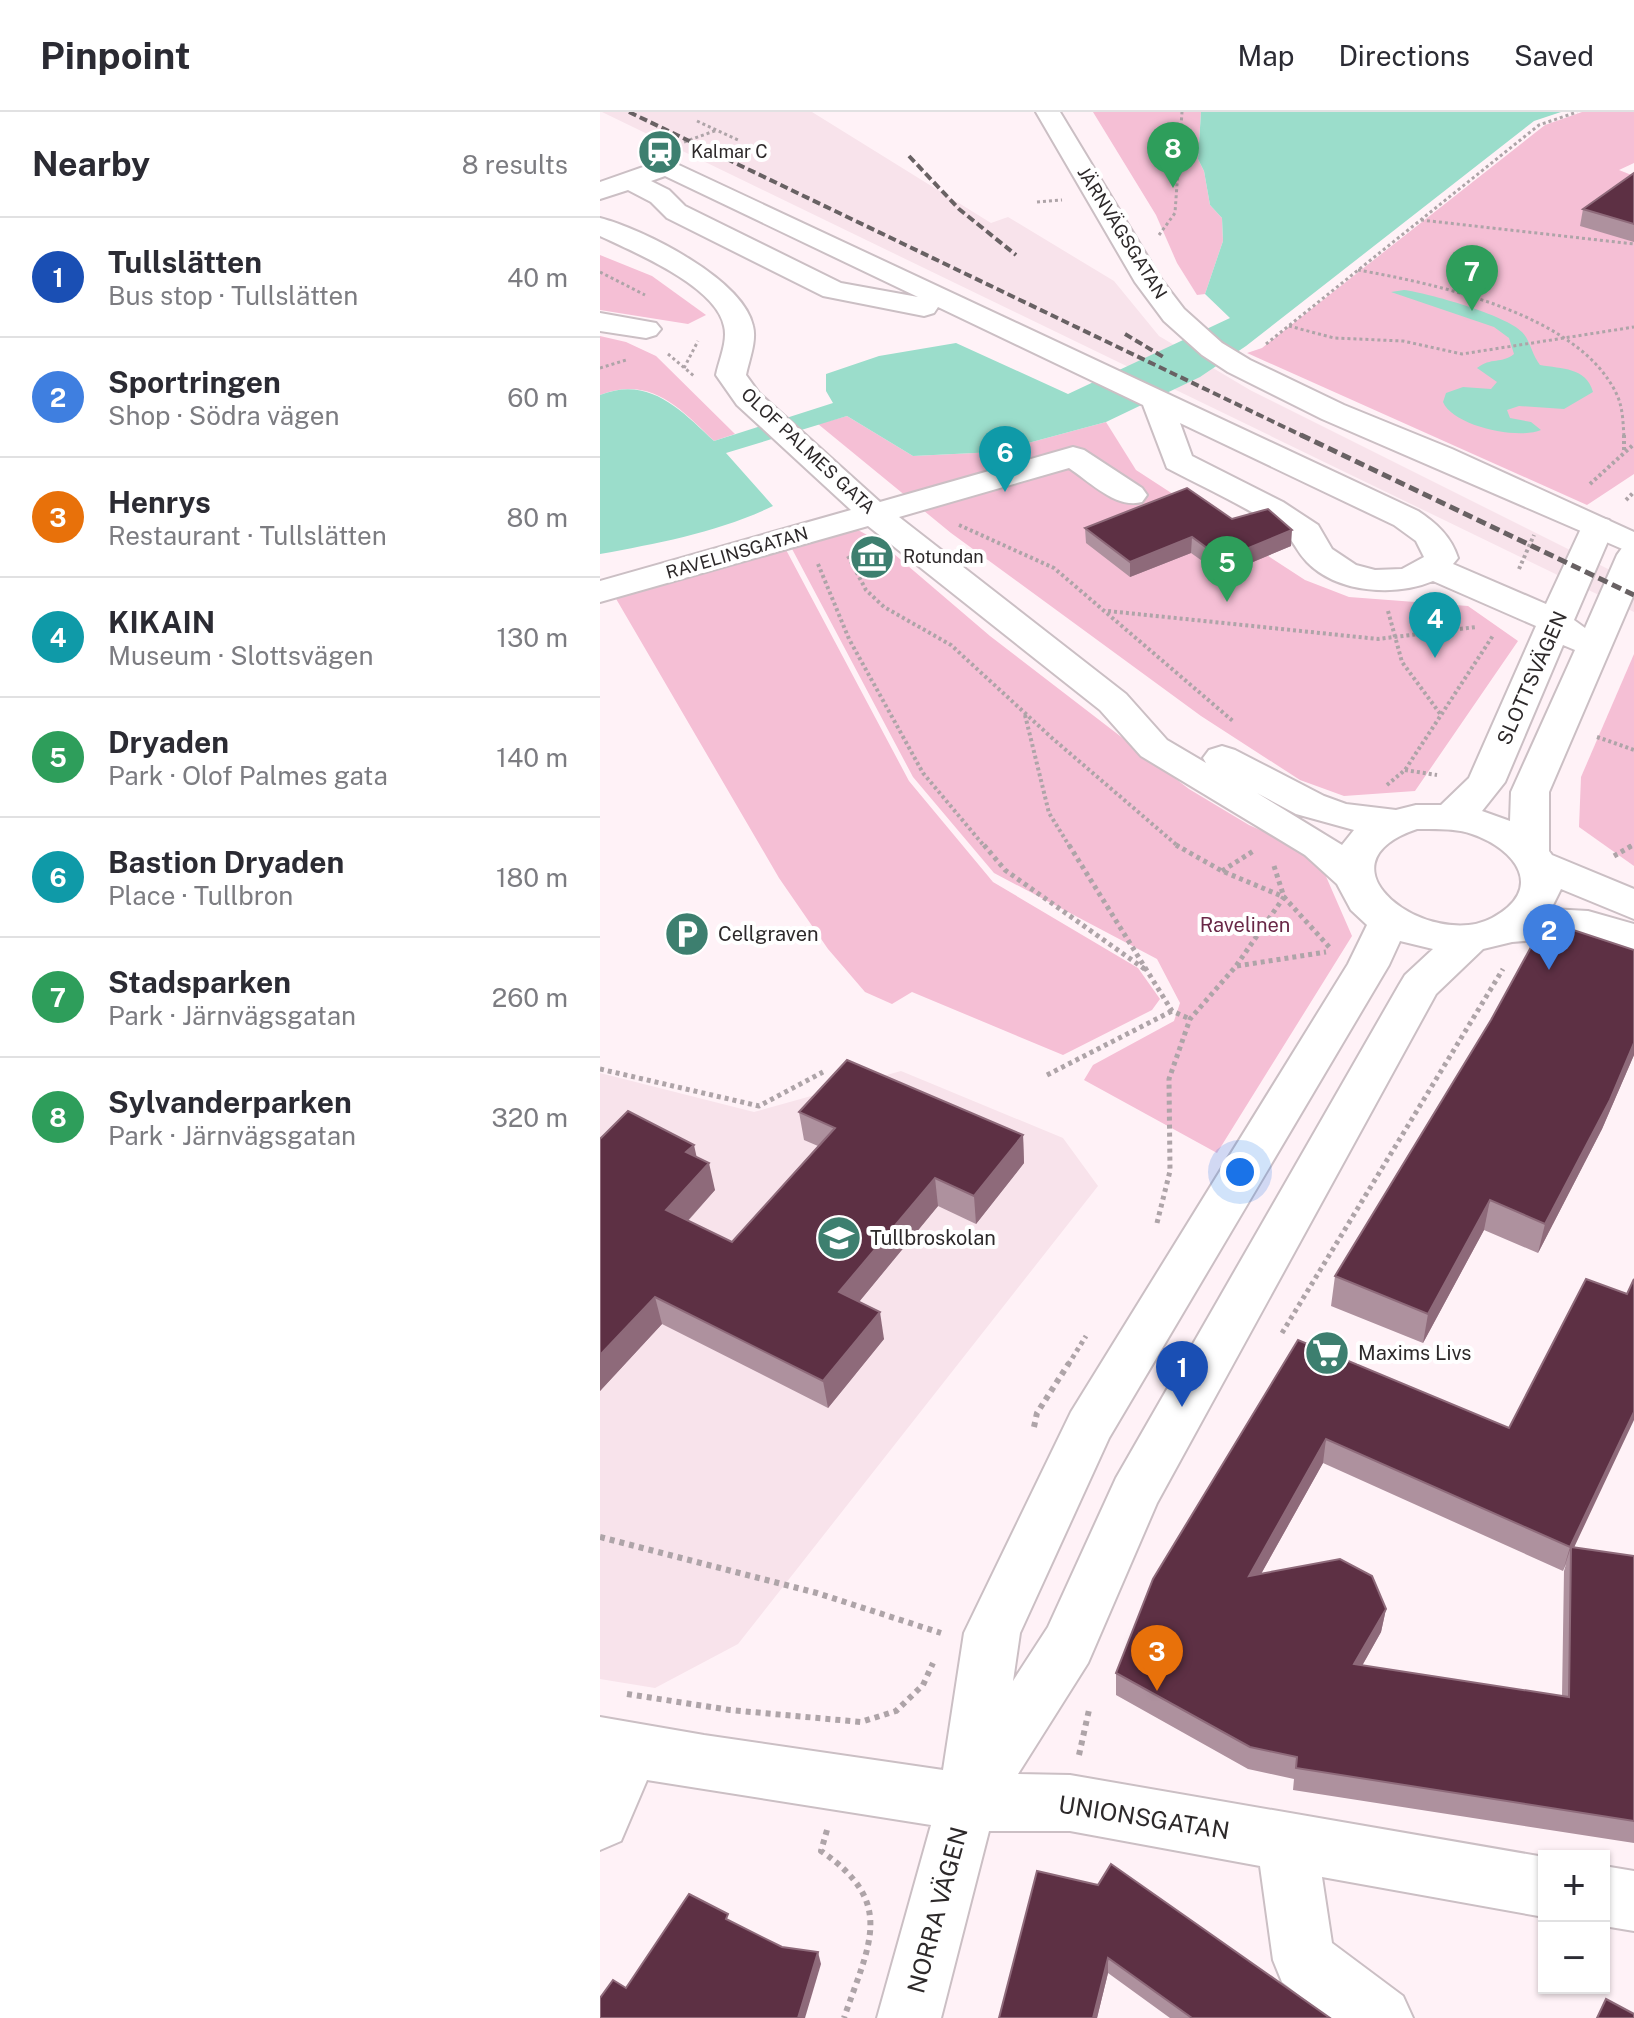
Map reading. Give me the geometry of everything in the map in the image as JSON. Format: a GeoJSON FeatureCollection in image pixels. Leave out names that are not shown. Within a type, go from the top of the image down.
{"type":"FeatureCollection","features":[{"type":"Feature","properties":{"kind":"street","name":"JÄRNVÄGSGATAN"},"geometry":{"type":"LineString","coordinates":[[1048,112],[1149,282],[1186,328],[1249,358],[1421,465],[1547,527],[1592,537]]}},
{"type":"Feature","properties":{"kind":"street"},"geometry":{"type":"LineString","coordinates":[[600,191],[666,167],[1157,400],[1426,530],[1438,546],[1441,558],[1433,568],[1408,579],[1374,580],[1344,572],[1319,555],[1306,532],[1271,509],[1178,461],[1157,400]]}},
{"type":"Feature","properties":{"kind":"street"},"geometry":{"type":"LineString","coordinates":[[629,180],[660,196],[676,212],[833,290],[983,318]]}},
{"type":"Feature","properties":{"kind":"street","name":"OLOF PALMES GATA"},"geometry":{"type":"LineString","coordinates":[[600,226],[678,263],[733,310],[740,326],[731,375],[748,399],[874,514],[1113,702],[1154,748],[1319,846],[1354,877]]}},
{"type":"Feature","properties":{"kind":"street"},"geometry":{"type":"LineString","coordinates":[[600,322],[646,329]]}},
{"type":"Feature","properties":{"kind":"street","name":"JÄRNVÄGSGATAN"},"geometry":{"type":"LineString","coordinates":[[1333,412],[1441,456],[1632,559]]}},
{"type":"Feature","properties":{"kind":"street","name":"RAVELINSGATAN"},"geometry":{"type":"LineString","coordinates":[[600,592],[1073,457],[1131,495]]}},
{"type":"Feature","properties":{"kind":"street","name":"SLOTTSVÄGEN"},"geometry":{"type":"LineString","coordinates":[[1450,818],[1486,782],[1557,624],[1592,537]]}},
{"type":"Feature","properties":{"kind":"street"},"geometry":{"type":"LineString","coordinates":[[1495,944],[1533,909],[1541,885],[1534,860],[1530,792],[1632,559]]}},
{"type":"Feature","properties":{"kind":"street"},"geometry":{"type":"LineString","coordinates":[[1433,568],[1504,613],[1557,624],[1579,637],[1585,666]]}},
{"type":"Feature","properties":{"kind":"street","name":"OLOF PALMES GATA"},"geometry":{"type":"LineString","coordinates":[[1113,702],[1310,805],[1341,816],[1395,822]]}},
{"type":"Feature","properties":{"kind":"street"},"geometry":{"type":"LineString","coordinates":[[1495,944],[1427,935],[1389,921],[1364,899],[1354,877],[1359,850],[1374,834],[1395,822],[1416,817],[1450,818],[1496,829],[1534,860],[1634,905]]}},
{"type":"Feature","properties":{"kind":"street"},"geometry":{"type":"LineString","coordinates":[[967,1802],[992,1633],[1089,1427],[1368,965],[1389,921]]}},
{"type":"Feature","properties":{"kind":"street"},"geometry":{"type":"LineString","coordinates":[[967,1802],[1068,1645],[1135,1494],[1175,1419],[1420,985],[1495,944],[1553,921],[1592,924],[1634,939]]}},
{"type":"Feature","properties":{"kind":"street"},"geometry":{"type":"LineString","coordinates":[[600,1821],[615,1729]]}},
{"type":"Feature","properties":{"kind":"street","name":"UNIONSGATAN"},"geometry":{"type":"LineString","coordinates":[[615,1729],[967,1802],[1070,1803],[1538,1886]]}},
{"type":"Feature","properties":{"kind":"street","name":"NORRA VÄGEN"},"geometry":{"type":"LineString","coordinates":[[909,2018],[967,1802]]}},
{"type":"Feature","properties":{"kind":"street"},"geometry":{"type":"LineString","coordinates":[[1286,1840],[1304,1960],[1381,2018]]}},
{"type":"Feature","properties":{"kind":"street"},"geometry":{"type":"LineString","coordinates":[[1610,1897],[1634,1901]]}},
{"type":"Feature","properties":{"kind":"path"},"geometry":{"type":"LineString","coordinates":[[1159,236],[1175,213],[1182,112]]}},
{"type":"Feature","properties":{"kind":"path"},"geometry":{"type":"LineString","coordinates":[[1249,358],[1539,125],[1577,112]]}},
{"type":"Feature","properties":{"kind":"path"},"geometry":{"type":"LineString","coordinates":[[697,121],[738,140]]}},
{"type":"Feature","properties":{"kind":"path"},"geometry":{"type":"LineString","coordinates":[[679,144],[717,130]]}},
{"type":"Feature","properties":{"kind":"path"},"geometry":{"type":"LineString","coordinates":[[1420,220],[1634,244]]}},
{"type":"Feature","properties":{"kind":"path"},"geometry":{"type":"LineString","coordinates":[[1358,270],[1462,292],[1526,318],[1567,340],[1613,388],[1623,413],[1624,453]]}},
{"type":"Feature","properties":{"kind":"path"},"geometry":{"type":"LineString","coordinates":[[1288,326],[1334,338],[1403,341],[1462,354],[1567,340],[1634,327]]}},
{"type":"Feature","properties":{"kind":"path"},"geometry":{"type":"LineString","coordinates":[[684,368],[705,329]]}},
{"type":"Feature","properties":{"kind":"path"},"geometry":{"type":"LineString","coordinates":[[600,368],[606,367]]}},
{"type":"Feature","properties":{"kind":"path"},"geometry":{"type":"LineString","coordinates":[[1590,484],[1634,444]]}},
{"type":"Feature","properties":{"kind":"path"},"geometry":{"type":"LineString","coordinates":[[1626,500],[1634,492]]}},
{"type":"Feature","properties":{"kind":"path"},"geometry":{"type":"LineString","coordinates":[[906,504],[995,538],[1054,568],[1236,723]]}},
{"type":"Feature","properties":{"kind":"path"},"geometry":{"type":"LineString","coordinates":[[839,524],[841,542],[866,590],[884,607],[951,645],[988,676],[1025,714],[1180,848],[1222,871],[1284,897]]}},
{"type":"Feature","properties":{"kind":"path"},"geometry":{"type":"LineString","coordinates":[[839,524],[818,566],[849,639],[923,773],[1005,870],[1146,970]]}},
{"type":"Feature","properties":{"kind":"path"},"geometry":{"type":"LineString","coordinates":[[1405,770],[1504,613],[1533,535],[1547,527]]}},
{"type":"Feature","properties":{"kind":"path"},"geometry":{"type":"LineString","coordinates":[[1387,608],[1402,662],[1441,715]]}},
{"type":"Feature","properties":{"kind":"path"},"geometry":{"type":"LineString","coordinates":[[1106,611],[1378,639],[1504,613]]}},
{"type":"Feature","properties":{"kind":"path"},"geometry":{"type":"LineString","coordinates":[[1025,714],[1049,813],[1172,1011],[1190,1019]]}},
{"type":"Feature","properties":{"kind":"path"},"geometry":{"type":"LineString","coordinates":[[1587,733],[1634,750]]}},
{"type":"Feature","properties":{"kind":"path"},"geometry":{"type":"LineString","coordinates":[[1222,871],[1267,843]]}},
{"type":"Feature","properties":{"kind":"path"},"geometry":{"type":"LineString","coordinates":[[1610,859],[1634,844]]}},
{"type":"Feature","properties":{"kind":"path"},"geometry":{"type":"LineString","coordinates":[[1236,966],[1333,951],[1284,897],[1271,857]]}},
{"type":"Feature","properties":{"kind":"path"},"geometry":{"type":"LineString","coordinates":[[1155,1230],[1170,1171],[1169,1079],[1190,1019],[1236,966],[1284,897]]}},
{"type":"Feature","properties":{"kind":"path"},"geometry":{"type":"LineString","coordinates":[[1274,1345],[1495,944]]}},
{"type":"Feature","properties":{"kind":"path"},"geometry":{"type":"LineString","coordinates":[[1047,1075],[1172,1011]]}},
{"type":"Feature","properties":{"kind":"path"},"geometry":{"type":"LineString","coordinates":[[600,1069],[759,1106],[823,1072]]}},
{"type":"Feature","properties":{"kind":"path"},"geometry":{"type":"LineString","coordinates":[[1032,1441],[1037,1413],[1089,1331]]}},
{"type":"Feature","properties":{"kind":"path"},"geometry":{"type":"LineString","coordinates":[[600,1537],[817,1593],[946,1635]]}},
{"type":"Feature","properties":{"kind":"path"},"geometry":{"type":"LineString","coordinates":[[1070,1803],[1091,1703]]}},
{"type":"Feature","properties":{"kind":"path"},"geometry":{"type":"LineString","coordinates":[[615,1729],[730,1710],[861,1722]]}},
{"type":"Feature","properties":{"kind":"path"},"geometry":{"type":"LineString","coordinates":[[821,1851],[844,1864],[863,1886],[874,1926],[844,2018]]}},
{"type":"Feature","properties":{"kind":"shaded area"},"geometry":{"type":"Polygon","coordinates":[[[602,112],[812,112],[991,223],[1008,217],[1114,281],[1159,336],[1250,390],[1634,582],[1634,612],[602,112]]]}},
{"type":"Feature","properties":{"kind":"shaded area"},"geometry":{"type":"Polygon","coordinates":[[[1201,112],[1561,112],[1534,121],[1246,346],[1200,377],[1106,422],[995,452],[913,456],[847,416],[726,453],[773,506],[710,530],[600,554],[600,395],[634,389],[649,393],[676,408],[714,441],[833,403],[826,391],[826,374],[879,356],[956,343],[1068,394],[1230,318],[1205,294],[1223,241],[1222,218],[1210,205],[1204,171],[1198,159],[1201,112]]]}},
{"type":"Feature","properties":{"kind":"shaded area"},"geometry":{"type":"Polygon","coordinates":[[[1404,290],[1466,306],[1513,325],[1525,335],[1540,365],[1579,374],[1590,384],[1593,392],[1564,409],[1519,406],[1507,410],[1510,418],[1531,422],[1541,430],[1531,433],[1487,429],[1459,418],[1443,402],[1446,393],[1463,387],[1491,389],[1497,382],[1477,368],[1514,354],[1509,338],[1494,327],[1391,292],[1404,290]]]}},
{"type":"Feature","properties":{"kind":"shaded area"},"geometry":{"type":"Polygon","coordinates":[[[901,1071],[1063,1138],[1098,1186],[738,1644],[655,1688],[600,1679],[600,1073],[754,1112],[901,1071]]]}},
{"type":"Feature","properties":{"kind":"green space"},"geometry":{"type":"Polygon","coordinates":[[[1093,112],[1201,112],[1198,159],[1204,171],[1210,205],[1222,218],[1223,241],[1205,294],[1197,295],[1177,263],[1156,215],[1093,112]]]}},
{"type":"Feature","properties":{"kind":"green space"},"geometry":{"type":"Polygon","coordinates":[[[1582,112],[1634,112],[1634,163],[1619,170],[1634,176],[1634,474],[1587,505],[1247,353],[1262,348],[1545,125],[1582,112]]]}},
{"type":"Feature","properties":{"kind":"green space"},"geometry":{"type":"Polygon","coordinates":[[[600,255],[652,276],[706,315],[688,324],[600,310],[600,255]]]}},
{"type":"Feature","properties":{"kind":"green space"},"geometry":{"type":"Polygon","coordinates":[[[600,336],[626,342],[656,356],[735,434],[714,441],[677,407],[650,392],[618,390],[600,395],[600,336]]]}},
{"type":"Feature","properties":{"kind":"green space"},"geometry":{"type":"Polygon","coordinates":[[[847,416],[913,456],[995,452],[1106,422],[1136,470],[1305,580],[1349,597],[1468,606],[1518,641],[1415,791],[1344,796],[1300,780],[1201,716],[951,533],[818,424],[847,416]]]}},
{"type":"Feature","properties":{"kind":"green space","name":"Ravelinen"},"geometry":{"type":"Polygon","coordinates":[[[858,530],[880,542],[990,636],[1189,789],[1249,825],[1301,848],[1321,865],[1352,936],[1217,1153],[1084,1080],[1093,1065],[1174,1021],[1180,1003],[1157,959],[994,873],[913,777],[791,547],[858,530]]]}},
{"type":"Feature","properties":{"kind":"green space"},"geometry":{"type":"Polygon","coordinates":[[[784,546],[909,781],[993,882],[1138,968],[1160,999],[1152,1010],[1063,1055],[912,992],[892,1004],[865,992],[828,949],[779,878],[615,597],[784,546]]]}},
{"type":"Feature","properties":{"kind":"green space"},"geometry":{"type":"Polygon","coordinates":[[[1634,654],[1634,866],[1579,827],[1581,777],[1634,654]]]}},
{"type":"Feature","properties":{"kind":"building"},"geometry":{"type":"Polygon","coordinates":[[[1634,173],[1634,224],[1583,209],[1634,173]]]}},
{"type":"Feature","properties":{"kind":"building"},"geometry":{"type":"Polygon","coordinates":[[[1187,488],[1232,519],[1268,509],[1292,530],[1222,559],[1192,537],[1130,562],[1085,528],[1187,488]]]}},
{"type":"Feature","properties":{"kind":"building"},"geometry":{"type":"Polygon","coordinates":[[[1558,925],[1634,950],[1634,1043],[1610,1100],[1545,1224],[1490,1200],[1428,1314],[1335,1276],[1491,1020],[1542,927],[1558,925]]]}},
{"type":"Feature","properties":{"kind":"building"},"geometry":{"type":"Polygon","coordinates":[[[847,1060],[1023,1135],[974,1196],[935,1178],[839,1292],[880,1312],[823,1381],[655,1297],[600,1355],[600,1139],[628,1111],[694,1145],[686,1152],[709,1163],[666,1210],[732,1242],[835,1128],[799,1112],[847,1060]]]}},
{"type":"Feature","properties":{"kind":"building"},"geometry":{"type":"Polygon","coordinates":[[[1586,1279],[1627,1294],[1634,1279],[1634,1412],[1570,1547],[1326,1439],[1249,1576],[1340,1559],[1372,1576],[1386,1609],[1354,1664],[1569,1697],[1571,1547],[1634,1556],[1634,1821],[1296,1768],[1297,1757],[1250,1747],[1116,1673],[1153,1579],[1298,1340],[1509,1428],[1586,1279]]]}},
{"type":"Feature","properties":{"kind":"building"},"geometry":{"type":"Polygon","coordinates":[[[1111,1864],[1330,2018],[1192,2018],[1108,1958],[1093,2018],[999,2018],[1037,1871],[1098,1885],[1111,1864]]]}},
{"type":"Feature","properties":{"kind":"building"},"geometry":{"type":"Polygon","coordinates":[[[689,1894],[728,1914],[726,1919],[782,1947],[818,1952],[798,2018],[600,2018],[600,1998],[613,1980],[626,1988],[689,1894]]]}},
{"type":"Feature","properties":{"kind":"building"},"geometry":{"type":"Polygon","coordinates":[[[1606,1999],[1634,2014],[1634,2018],[1597,2018],[1606,1999]]]}},
{"type":"Feature","properties":{"kind":"railway"},"geometry":{"type":"LineString","coordinates":[[629,112],[1305,437]]}},
{"type":"Feature","properties":{"kind":"railway"},"geometry":{"type":"LineString","coordinates":[[909,156],[959,209],[1016,255]]}},
{"type":"Feature","properties":{"kind":"railway"},"geometry":{"type":"LineString","coordinates":[[1125,334],[1165,358]]}},
{"type":"Feature","properties":{"kind":"railway"},"geometry":{"type":"LineString","coordinates":[[1301,435],[1634,595]]}},
{"type":"Feature","properties":{"kind":"place","name":"Kalmar C"},"geometry":{"type":"Point","coordinates":[660,152]}},
{"type":"Feature","properties":{"kind":"place","name":"Sylvanderparken"},"geometry":{"type":"Point","coordinates":[1173,188]}},
{"type":"Feature","properties":{"kind":"place","name":"Stadsparken"},"geometry":{"type":"Point","coordinates":[1472,311]}},
{"type":"Feature","properties":{"kind":"place","name":"Bastion Dryaden"},"geometry":{"type":"Point","coordinates":[1005,492]}},
{"type":"Feature","properties":{"kind":"place","name":"Rotundan"},"geometry":{"type":"Point","coordinates":[872,557]}},
{"type":"Feature","properties":{"kind":"place","name":"Dryaden"},"geometry":{"type":"Point","coordinates":[1227,602]}},
{"type":"Feature","properties":{"kind":"place","name":"KIKAIN"},"geometry":{"type":"Point","coordinates":[1435,658]}},
{"type":"Feature","properties":{"kind":"place","name":"Cellgraven"},"geometry":{"type":"Point","coordinates":[687,934]}},
{"type":"Feature","properties":{"kind":"place","name":"Sportringen"},"geometry":{"type":"Point","coordinates":[1549,970]}},
{"type":"Feature","properties":{"kind":"place","name":"Tullbroskolan"},"geometry":{"type":"Point","coordinates":[839,1238]}},
{"type":"Feature","properties":{"kind":"place","name":"Maxims Livs"},"geometry":{"type":"Point","coordinates":[1327,1353]}},
{"type":"Feature","properties":{"kind":"place","name":"Tullslätten"},"geometry":{"type":"Point","coordinates":[1182,1407]}},
{"type":"Feature","properties":{"kind":"place","name":"Henrys"},"geometry":{"type":"Point","coordinates":[1157,1691]}}]}
